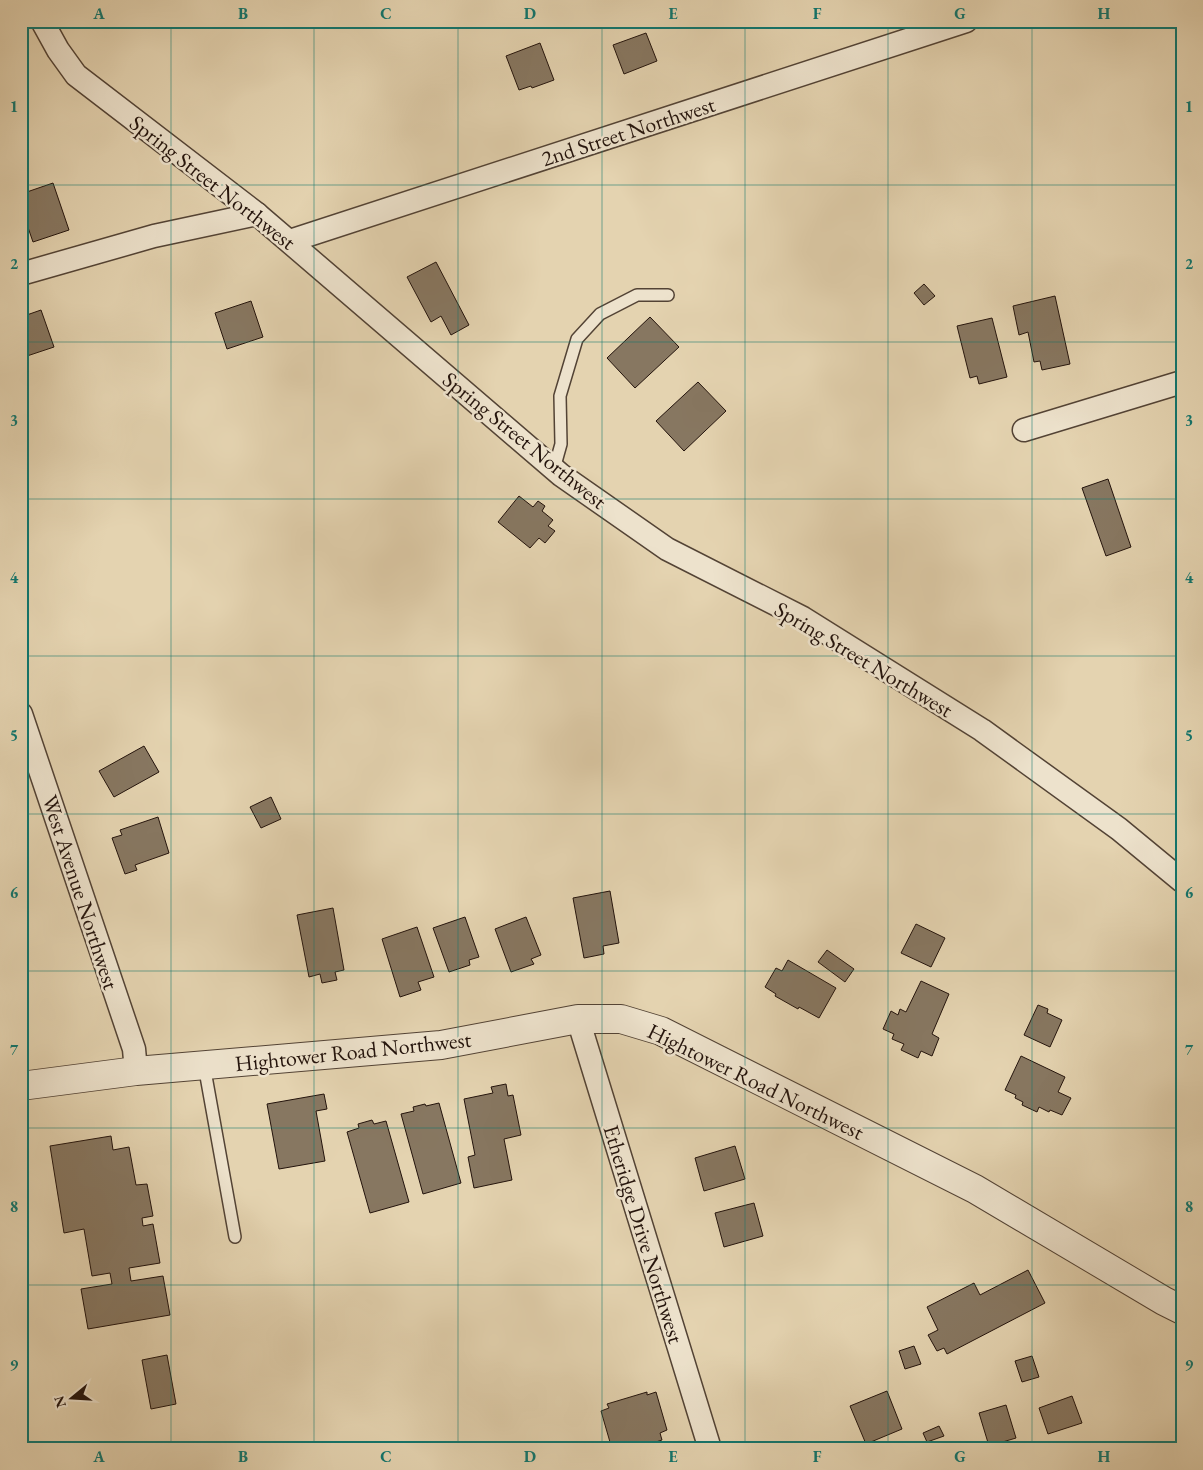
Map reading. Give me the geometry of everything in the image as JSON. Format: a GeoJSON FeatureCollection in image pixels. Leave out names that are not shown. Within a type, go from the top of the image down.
{"type":"FeatureCollection","features":[{"type":"Feature","properties":{"kind":"street","name":"Spring Street Northwest"},"geometry":{"type":"LineString","coordinates":[[42,21],[58,50],[76,75],[290,241],[554,469],[667,549],[803,618],[982,730],[1119,830],[1182,880]]}},
{"type":"Feature","properties":{"kind":"street","name":"2nd Street Northwest"},"geometry":{"type":"LineString","coordinates":[[290,241],[966,21]]}},
{"type":"Feature","properties":{"kind":"street"},"geometry":{"type":"LineString","coordinates":[[21,274],[154,236],[257,214]]}},
{"type":"Feature","properties":{"kind":"street"},"geometry":{"type":"LineString","coordinates":[[1024,430],[1182,382]]}},
{"type":"Feature","properties":{"kind":"street","name":"West Avenue Northwest"},"geometry":{"type":"LineString","coordinates":[[21,714],[134,1050],[136,1071]]}},
{"type":"Feature","properties":{"kind":"street","name":"Hightower Road Northwest"},"geometry":{"type":"LineString","coordinates":[[21,1086],[136,1071],[441,1045],[578,1019],[621,1019],[661,1031],[975,1189],[1182,1310]]}},
{"type":"Feature","properties":{"kind":"street","name":"Etheridge Drive Northwest"},"geometry":{"type":"LineString","coordinates":[[578,1019],[710,1449]]}},
{"type":"Feature","properties":{"kind":"lane"},"geometry":{"type":"LineString","coordinates":[[554,469],[561,444],[560,396],[577,339],[600,314],[637,295],[668,295]]}},
{"type":"Feature","properties":{"kind":"lane"},"geometry":{"type":"LineString","coordinates":[[204,1065],[235,1237]]}},
{"type":"Feature","properties":{"kind":"building"},"geometry":{"type":"Polygon","coordinates":[[[646,33],[657,61],[624,74],[613,45],[646,33]]]}},
{"type":"Feature","properties":{"kind":"building"},"geometry":{"type":"Polygon","coordinates":[[[540,43],[554,80],[532,88],[531,86],[519,90],[506,56],[540,43]]]}},
{"type":"Feature","properties":{"kind":"building"},"geometry":{"type":"Polygon","coordinates":[[[53,183],[69,230],[33,242],[21,207],[21,194],[53,183]]]}},
{"type":"Feature","properties":{"kind":"building"},"geometry":{"type":"Polygon","coordinates":[[[436,262],[469,325],[451,335],[441,316],[431,322],[407,277],[436,262]]]}},
{"type":"Feature","properties":{"kind":"building"},"geometry":{"type":"Polygon","coordinates":[[[924,284],[935,296],[924,305],[914,293],[924,284]]]}},
{"type":"Feature","properties":{"kind":"building"},"geometry":{"type":"Polygon","coordinates":[[[1055,296],[1070,364],[1042,370],[1040,361],[1034,362],[1028,332],[1019,335],[1013,306],[1055,296]]]}},
{"type":"Feature","properties":{"kind":"building"},"geometry":{"type":"Polygon","coordinates":[[[251,301],[263,337],[227,349],[215,313],[251,301]]]}},
{"type":"Feature","properties":{"kind":"building"},"geometry":{"type":"Polygon","coordinates":[[[41,310],[54,347],[21,358],[21,317],[41,310]]]}},
{"type":"Feature","properties":{"kind":"building"},"geometry":{"type":"Polygon","coordinates":[[[650,317],[679,347],[635,388],[607,358],[650,317]]]}},
{"type":"Feature","properties":{"kind":"building"},"geometry":{"type":"Polygon","coordinates":[[[992,318],[1007,377],[979,384],[977,376],[970,378],[957,326],[992,318]]]}},
{"type":"Feature","properties":{"kind":"building"},"geometry":{"type":"Polygon","coordinates":[[[698,382],[726,411],[684,451],[656,421],[698,382]]]}},
{"type":"Feature","properties":{"kind":"building"},"geometry":{"type":"Polygon","coordinates":[[[1108,479],[1131,547],[1106,556],[1082,488],[1108,479]]]}},
{"type":"Feature","properties":{"kind":"building"},"geometry":{"type":"Polygon","coordinates":[[[519,496],[533,507],[538,501],[545,506],[542,511],[553,520],[548,526],[555,531],[545,543],[539,538],[530,548],[498,522],[519,496]]]}},
{"type":"Feature","properties":{"kind":"building"},"geometry":{"type":"Polygon","coordinates":[[[144,746],[159,772],[114,797],[99,771],[144,746]]]}},
{"type":"Feature","properties":{"kind":"building"},"geometry":{"type":"Polygon","coordinates":[[[271,797],[281,819],[261,828],[250,807],[271,797]]]}},
{"type":"Feature","properties":{"kind":"building"},"geometry":{"type":"Polygon","coordinates":[[[158,817],[169,853],[135,865],[137,870],[125,874],[112,838],[122,835],[120,830],[158,817]]]}},
{"type":"Feature","properties":{"kind":"building"},"geometry":{"type":"Polygon","coordinates":[[[610,891],[619,943],[603,946],[604,954],[584,958],[573,898],[610,891]]]}},
{"type":"Feature","properties":{"kind":"building"},"geometry":{"type":"Polygon","coordinates":[[[333,908],[344,970],[335,972],[337,980],[322,983],[320,974],[309,977],[297,915],[333,908]]]}},
{"type":"Feature","properties":{"kind":"building"},"geometry":{"type":"Polygon","coordinates":[[[465,917],[479,957],[469,960],[470,965],[449,972],[433,928],[465,917]]]}},
{"type":"Feature","properties":{"kind":"building"},"geometry":{"type":"Polygon","coordinates":[[[526,917],[541,955],[531,959],[534,964],[511,972],[495,929],[526,917]]]}},
{"type":"Feature","properties":{"kind":"building"},"geometry":{"type":"Polygon","coordinates":[[[916,924],[945,938],[931,967],[901,953],[916,924]]]}},
{"type":"Feature","properties":{"kind":"building"},"geometry":{"type":"Polygon","coordinates":[[[417,927],[434,977],[418,982],[421,990],[400,997],[382,939],[417,927]]]}},
{"type":"Feature","properties":{"kind":"building"},"geometry":{"type":"Polygon","coordinates":[[[827,950],[854,969],[845,982],[818,962],[827,950]]]}},
{"type":"Feature","properties":{"kind":"building"},"geometry":{"type":"Polygon","coordinates":[[[788,960],[836,988],[819,1018],[775,996],[776,994],[765,987],[776,968],[782,971],[788,960]]]}},
{"type":"Feature","properties":{"kind":"building"},"geometry":{"type":"Polygon","coordinates":[[[921,981],[949,994],[932,1034],[939,1038],[932,1056],[921,1051],[918,1058],[901,1050],[904,1044],[892,1039],[894,1034],[883,1029],[891,1011],[898,1015],[900,1009],[906,1012],[921,981]]]}},
{"type":"Feature","properties":{"kind":"building"},"geometry":{"type":"Polygon","coordinates":[[[1038,1005],[1048,1009],[1047,1013],[1062,1020],[1050,1047],[1024,1035],[1038,1005]]]}},
{"type":"Feature","properties":{"kind":"building"},"geometry":{"type":"Polygon","coordinates":[[[1021,1056],[1065,1077],[1058,1092],[1071,1098],[1062,1115],[1039,1107],[1037,1112],[1022,1105],[1023,1102],[1015,1098],[1016,1095],[1005,1090],[1021,1056]]]}},
{"type":"Feature","properties":{"kind":"building"},"geometry":{"type":"Polygon","coordinates":[[[506,1084],[508,1096],[513,1095],[521,1135],[504,1139],[512,1180],[474,1188],[468,1157],[475,1155],[464,1099],[493,1093],[491,1087],[506,1084]]]}},
{"type":"Feature","properties":{"kind":"building"},"geometry":{"type":"Polygon","coordinates":[[[324,1094],[327,1109],[316,1111],[325,1161],[279,1169],[267,1104],[324,1094]]]}},
{"type":"Feature","properties":{"kind":"building"},"geometry":{"type":"Polygon","coordinates":[[[439,1103],[461,1183],[423,1194],[401,1114],[414,1111],[413,1107],[439,1103]]]}},
{"type":"Feature","properties":{"kind":"building"},"geometry":{"type":"Polygon","coordinates":[[[372,1120],[374,1124],[386,1121],[409,1202],[370,1213],[347,1132],[359,1128],[358,1124],[372,1120]]]}},
{"type":"Feature","properties":{"kind":"building"},"geometry":{"type":"Polygon","coordinates":[[[111,1136],[113,1150],[129,1147],[136,1185],[147,1184],[153,1216],[142,1218],[143,1226],[153,1224],[160,1263],[129,1268],[131,1281],[163,1276],[170,1315],[88,1329],[81,1289],[112,1284],[110,1273],[92,1276],[84,1229],[64,1233],[50,1146],[111,1136]]]}},
{"type":"Feature","properties":{"kind":"building"},"geometry":{"type":"Polygon","coordinates":[[[735,1146],[745,1179],[704,1191],[695,1158],[735,1146]]]}},
{"type":"Feature","properties":{"kind":"building"},"geometry":{"type":"Polygon","coordinates":[[[754,1203],[763,1236],[724,1247],[715,1213],[754,1203]]]}},
{"type":"Feature","properties":{"kind":"building"},"geometry":{"type":"Polygon","coordinates":[[[1028,1270],[1045,1303],[947,1354],[944,1348],[937,1351],[928,1335],[938,1330],[927,1307],[974,1283],[980,1295],[1028,1270]]]}},
{"type":"Feature","properties":{"kind":"building"},"geometry":{"type":"Polygon","coordinates":[[[914,1346],[921,1364],[905,1369],[899,1351],[914,1346]]]}},
{"type":"Feature","properties":{"kind":"building"},"geometry":{"type":"Polygon","coordinates":[[[167,1355],[176,1404],[151,1409],[142,1360],[167,1355]]]}},
{"type":"Feature","properties":{"kind":"building"},"geometry":{"type":"Polygon","coordinates":[[[1032,1356],[1039,1377],[1022,1382],[1015,1361],[1032,1356]]]}},
{"type":"Feature","properties":{"kind":"building"},"geometry":{"type":"Polygon","coordinates":[[[887,1391],[902,1429],[866,1444],[850,1406],[887,1391]]]}},
{"type":"Feature","properties":{"kind":"building"},"geometry":{"type":"Polygon","coordinates":[[[647,1392],[647,1395],[656,1392],[667,1430],[660,1433],[662,1440],[634,1449],[623,1449],[622,1446],[612,1449],[601,1411],[609,1408],[607,1404],[647,1392]]]}},
{"type":"Feature","properties":{"kind":"building"},"geometry":{"type":"Polygon","coordinates":[[[1072,1396],[1082,1423],[1048,1434],[1039,1408],[1072,1396]]]}},
{"type":"Feature","properties":{"kind":"building"},"geometry":{"type":"Polygon","coordinates":[[[1006,1405],[1016,1438],[989,1446],[979,1413],[1006,1405]]]}},
{"type":"Feature","properties":{"kind":"building"},"geometry":{"type":"Polygon","coordinates":[[[939,1426],[944,1436],[927,1442],[923,1433],[939,1426]]]}}]}
